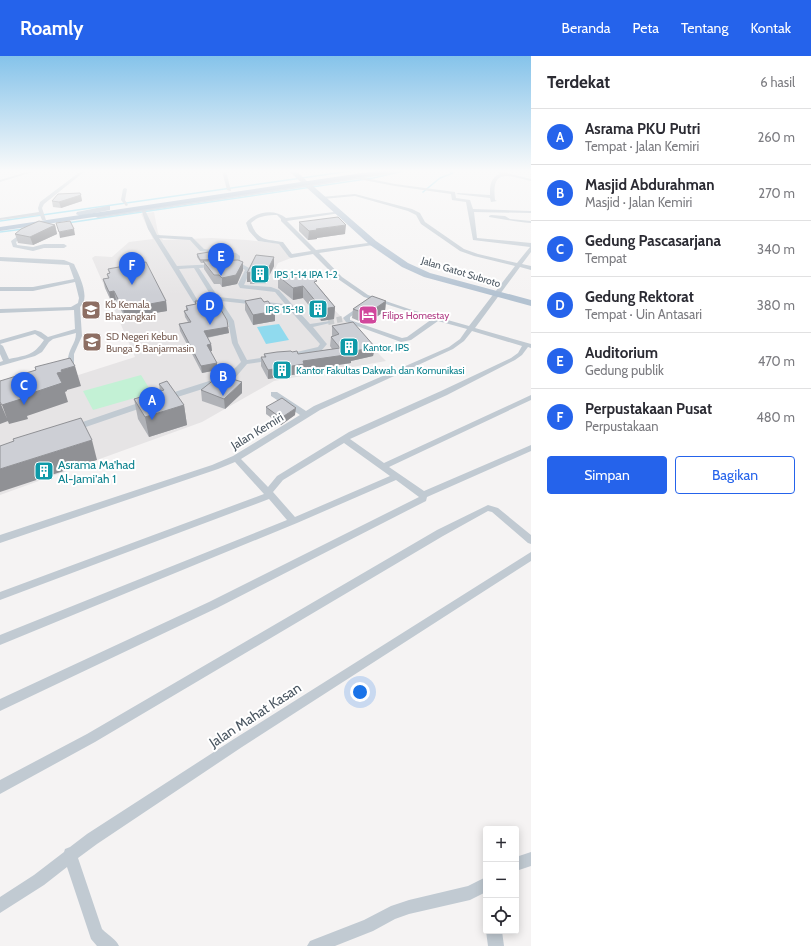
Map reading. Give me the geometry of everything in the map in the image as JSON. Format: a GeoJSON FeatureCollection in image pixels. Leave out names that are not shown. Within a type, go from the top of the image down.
{"type":"FeatureCollection","features":[{"type":"Feature","properties":{"kind":"highway"},"geometry":{"type":"LineString","coordinates":[[0,229],[27,227],[98,213]]}},
{"type":"Feature","properties":{"kind":"highway"},"geometry":{"type":"LineString","coordinates":[[0,225],[42,215],[80,216]]}},
{"type":"Feature","properties":{"kind":"main road"},"geometry":{"type":"LineString","coordinates":[[80,216],[94,213]]}},
{"type":"Feature","properties":{"kind":"main road"},"geometry":{"type":"LineString","coordinates":[[80,216],[135,213]]}},
{"type":"Feature","properties":{"kind":"main road","name":"Jalan Gatot Subroto"},"geometry":{"type":"LineString","coordinates":[[341,213],[373,243],[397,261],[420,272],[497,295],[531,303]]}},
{"type":"Feature","properties":{"kind":"street"},"geometry":{"type":"LineString","coordinates":[[144,213],[155,236],[197,304],[217,301],[292,306]]}},
{"type":"Feature","properties":{"kind":"street"},"geometry":{"type":"LineString","coordinates":[[284,220],[336,213]]}},
{"type":"Feature","properties":{"kind":"street"},"geometry":{"type":"LineString","coordinates":[[415,213],[418,214],[423,223],[462,250],[531,268]]}},
{"type":"Feature","properties":{"kind":"street"},"geometry":{"type":"LineString","coordinates":[[471,213],[477,213]]}},
{"type":"Feature","properties":{"kind":"street"},"geometry":{"type":"LineString","coordinates":[[471,213],[501,217],[509,220],[531,222]]}},
{"type":"Feature","properties":{"kind":"street"},"geometry":{"type":"LineString","coordinates":[[471,213],[475,238],[531,246]]}},
{"type":"Feature","properties":{"kind":"street"},"geometry":{"type":"LineString","coordinates":[[373,243],[315,253],[292,256],[281,243],[260,240],[248,223],[254,217],[278,214],[315,253],[344,282],[359,292],[375,299],[437,319],[529,346]]}},
{"type":"Feature","properties":{"kind":"street"},"geometry":{"type":"LineString","coordinates":[[0,219],[42,215]]}},
{"type":"Feature","properties":{"kind":"street"},"geometry":{"type":"LineString","coordinates":[[27,227],[13,242],[16,246],[33,249],[44,246],[64,246]]}},
{"type":"Feature","properties":{"kind":"street"},"geometry":{"type":"LineString","coordinates":[[155,236],[192,239],[202,250],[234,254],[237,256],[237,265]]}},
{"type":"Feature","properties":{"kind":"street","name":"Jalan Kemiri"},"geometry":{"type":"LineString","coordinates":[[0,539],[206,471],[236,458],[306,415],[353,391],[451,348],[462,340],[497,295],[531,246]]}},
{"type":"Feature","properties":{"kind":"street"},"geometry":{"type":"LineString","coordinates":[[0,259],[68,263],[72,266],[82,300],[81,304],[69,310],[0,311]]}},
{"type":"Feature","properties":{"kind":"street"},"geometry":{"type":"LineString","coordinates":[[64,431],[232,376],[245,362],[320,349],[323,347],[323,343],[292,306],[274,290],[242,288],[241,284],[248,269],[243,266],[222,265],[175,268]]}},
{"type":"Feature","properties":{"kind":"street"},"geometry":{"type":"LineString","coordinates":[[196,267],[217,301],[232,321],[235,343],[245,362]]}},
{"type":"Feature","properties":{"kind":"street"},"geometry":{"type":"LineString","coordinates":[[0,289],[33,289],[77,280]]}},
{"type":"Feature","properties":{"kind":"street"},"geometry":{"type":"LineString","coordinates":[[375,299],[344,318],[348,321],[403,341],[409,339],[437,319]]}},
{"type":"Feature","properties":{"kind":"street"},"geometry":{"type":"LineString","coordinates":[[60,369],[72,364],[70,358],[78,341],[79,330],[77,307]]}},
{"type":"Feature","properties":{"kind":"street"},"geometry":{"type":"LineString","coordinates":[[309,326],[328,322]]}},
{"type":"Feature","properties":{"kind":"street"},"geometry":{"type":"LineString","coordinates":[[0,346],[4,363],[37,353],[48,340],[79,330]]}},
{"type":"Feature","properties":{"kind":"street"},"geometry":{"type":"LineString","coordinates":[[0,342],[35,332],[39,333],[48,340]]}},
{"type":"Feature","properties":{"kind":"street"},"geometry":{"type":"LineString","coordinates":[[0,596],[269,493],[280,478],[344,439],[513,359],[529,346]]}},
{"type":"Feature","properties":{"kind":"street"},"geometry":{"type":"LineString","coordinates":[[274,394],[306,415]]}},
{"type":"Feature","properties":{"kind":"street"},"geometry":{"type":"LineString","coordinates":[[382,466],[531,397]]}},
{"type":"Feature","properties":{"kind":"street"},"geometry":{"type":"LineString","coordinates":[[344,439],[423,495]]}},
{"type":"Feature","properties":{"kind":"street"},"geometry":{"type":"LineString","coordinates":[[0,705],[135,643],[384,519],[423,498],[423,495],[531,448]]}},
{"type":"Feature","properties":{"kind":"street"},"geometry":{"type":"LineString","coordinates":[[236,458],[294,521]]}},
{"type":"Feature","properties":{"kind":"street"},"geometry":{"type":"LineString","coordinates":[[0,640],[294,521],[398,476]]}},
{"type":"Feature","properties":{"kind":"street"},"geometry":{"type":"LineString","coordinates":[[0,788],[91,738],[433,537],[485,509],[488,508],[495,510],[531,540]]}},
{"type":"Feature","properties":{"kind":"street","name":"Jalan Mahat Kasan"},"geometry":{"type":"LineString","coordinates":[[0,906],[39,880],[70,854],[238,743],[531,556]]}},
{"type":"Feature","properties":{"kind":"street"},"geometry":{"type":"LineString","coordinates":[[70,854],[96,934],[110,946]]}},
{"type":"Feature","properties":{"kind":"street"},"geometry":{"type":"LineString","coordinates":[[519,863],[531,859]]}},
{"type":"Feature","properties":{"kind":"street"},"geometry":{"type":"LineString","coordinates":[[314,946],[368,926],[391,913],[409,907],[483,889]]}},
{"type":"Feature","properties":{"kind":"street"},"geometry":{"type":"LineString","coordinates":[[494,934],[496,946]]}},
{"type":"Feature","properties":{"kind":"shaded area"},"geometry":{"type":"Polygon","coordinates":[[[154,213],[158,233],[163,240],[212,238],[281,244],[291,258],[278,263],[272,276],[304,280],[386,361],[274,381],[202,422],[0,495],[0,400],[135,357],[92,258],[95,256],[112,257],[129,242],[153,239],[141,214],[154,213]]]}},
{"type":"Feature","properties":{"kind":"green space"},"geometry":{"type":"Polygon","coordinates":[[[141,375],[152,393],[93,410],[83,391],[141,375]]]}},
{"type":"Feature","properties":{"kind":"water"},"geometry":{"type":"Polygon","coordinates":[[[279,324],[289,340],[266,344],[257,327],[279,324]]]}},
{"type":"Feature","properties":{"kind":"building"},"geometry":{"type":"Polygon","coordinates":[[[338,217],[346,225],[309,231],[299,222],[338,217]]]}},
{"type":"Feature","properties":{"kind":"building"},"geometry":{"type":"Polygon","coordinates":[[[39,221],[55,225],[30,237],[15,234],[21,229],[39,221]]]}},
{"type":"Feature","properties":{"kind":"building"},"geometry":{"type":"Polygon","coordinates":[[[70,221],[74,229],[59,232],[56,223],[70,221]]]}},
{"type":"Feature","properties":{"kind":"building"},"geometry":{"type":"Polygon","coordinates":[[[215,251],[222,252],[227,259],[200,260],[197,254],[215,251]]]}},
{"type":"Feature","properties":{"kind":"building"},"geometry":{"type":"Polygon","coordinates":[[[256,255],[274,257],[265,275],[250,275],[251,272],[247,273],[256,255]]]}},
{"type":"Feature","properties":{"kind":"building"},"geometry":{"type":"Polygon","coordinates":[[[238,260],[243,262],[236,275],[222,278],[219,275],[214,275],[203,261],[238,260]]]}},
{"type":"Feature","properties":{"kind":"building"},"geometry":{"type":"Polygon","coordinates":[[[146,262],[166,301],[123,309],[114,291],[109,292],[103,279],[109,278],[107,274],[110,273],[108,269],[146,262]]]}},
{"type":"Feature","properties":{"kind":"building"},"geometry":{"type":"Polygon","coordinates":[[[308,273],[317,281],[314,282],[335,307],[322,309],[303,286],[293,288],[278,276],[308,273]]]}},
{"type":"Feature","properties":{"kind":"building"},"geometry":{"type":"Polygon","coordinates":[[[372,296],[386,301],[367,314],[353,309],[372,296]]]}},
{"type":"Feature","properties":{"kind":"building"},"geometry":{"type":"Polygon","coordinates":[[[261,298],[264,302],[268,301],[275,311],[253,315],[245,301],[261,298]]]}},
{"type":"Feature","properties":{"kind":"building"},"geometry":{"type":"Polygon","coordinates":[[[215,300],[227,320],[228,327],[204,331],[211,344],[207,345],[217,363],[201,366],[179,324],[191,322],[184,311],[188,310],[186,306],[196,304],[195,301],[204,302],[215,300]]]}},
{"type":"Feature","properties":{"kind":"building"},"geometry":{"type":"Polygon","coordinates":[[[353,322],[375,347],[350,352],[352,354],[303,361],[304,364],[268,370],[261,357],[266,357],[264,354],[277,352],[297,351],[298,354],[340,348],[331,337],[339,334],[332,326],[353,322]]]}},
{"type":"Feature","properties":{"kind":"building"},"geometry":{"type":"Polygon","coordinates":[[[70,358],[75,366],[61,370],[62,372],[57,373],[62,383],[20,397],[21,399],[2,405],[0,402],[0,381],[36,370],[35,367],[70,358]]]}},
{"type":"Feature","properties":{"kind":"building"},"geometry":{"type":"Polygon","coordinates":[[[220,375],[242,382],[224,399],[201,390],[220,375]]]}},
{"type":"Feature","properties":{"kind":"building"},"geometry":{"type":"Polygon","coordinates":[[[167,381],[184,405],[145,417],[134,399],[164,390],[159,384],[167,381]]]}},
{"type":"Feature","properties":{"kind":"building"},"geometry":{"type":"Polygon","coordinates":[[[282,398],[296,408],[281,418],[266,407],[282,398]]]}},
{"type":"Feature","properties":{"kind":"building"},"geometry":{"type":"Polygon","coordinates":[[[81,418],[92,440],[0,469],[0,446],[14,441],[13,439],[81,418]]]}},
{"type":"Feature","properties":{"kind":"waterway"},"geometry":{"type":"LineString","coordinates":[[0,221],[59,213]]}},
{"type":"Feature","properties":{"kind":"waterway"},"geometry":{"type":"LineString","coordinates":[[67,223],[138,213]]}},
{"type":"Feature","properties":{"kind":"waterway"},"geometry":{"type":"LineString","coordinates":[[0,232],[24,229]]}},
{"type":"Feature","properties":{"kind":"tunnel"},"geometry":{"type":"LineString","coordinates":[[328,322],[342,319]]}},
{"type":"Feature","properties":{"kind":"place","name":"IPS 1-14 IPA 1-2"},"geometry":{"type":"Point","coordinates":[260,274]}},
{"type":"Feature","properties":{"kind":"place","name":"Auditorium"},"geometry":{"type":"Point","coordinates":[221,276]}},
{"type":"Feature","properties":{"kind":"place","name":"Perpustakaan Pusat"},"geometry":{"type":"Point","coordinates":[132,285]}},
{"type":"Feature","properties":{"kind":"place","name":"IPS 15-18"},"geometry":{"type":"Point","coordinates":[318,309]}},
{"type":"Feature","properties":{"kind":"place","name":"Kb Kemala Bhayangkari"},"geometry":{"type":"Point","coordinates":[91,310]}},
{"type":"Feature","properties":{"kind":"place","name":"Filips Homestay"},"geometry":{"type":"Point","coordinates":[368,315]}},
{"type":"Feature","properties":{"kind":"place","name":"Gedung Rektorat"},"geometry":{"type":"Point","coordinates":[210,325]}},
{"type":"Feature","properties":{"kind":"place","name":"SD Negeri Kebun Bunga 5 Banjarmasin"},"geometry":{"type":"Point","coordinates":[92,342]}},
{"type":"Feature","properties":{"kind":"place","name":"Kantor, IPS"},"geometry":{"type":"Point","coordinates":[349,347]}},
{"type":"Feature","properties":{"kind":"place","name":"Kantor Fakultas Dakwah dan Komunikasi"},"geometry":{"type":"Point","coordinates":[282,370]}},
{"type":"Feature","properties":{"kind":"place","name":"Masjid Abdurahman"},"geometry":{"type":"Point","coordinates":[223,396]}},
{"type":"Feature","properties":{"kind":"place","name":"Gedung Pascasarjana"},"geometry":{"type":"Point","coordinates":[24,405]}},
{"type":"Feature","properties":{"kind":"place","name":"Asrama PKU Putri"},"geometry":{"type":"Point","coordinates":[152,420]}},
{"type":"Feature","properties":{"kind":"place","name":"Asrama Ma'had Al-Jami'ah 1"},"geometry":{"type":"Point","coordinates":[44,471]}}]}
